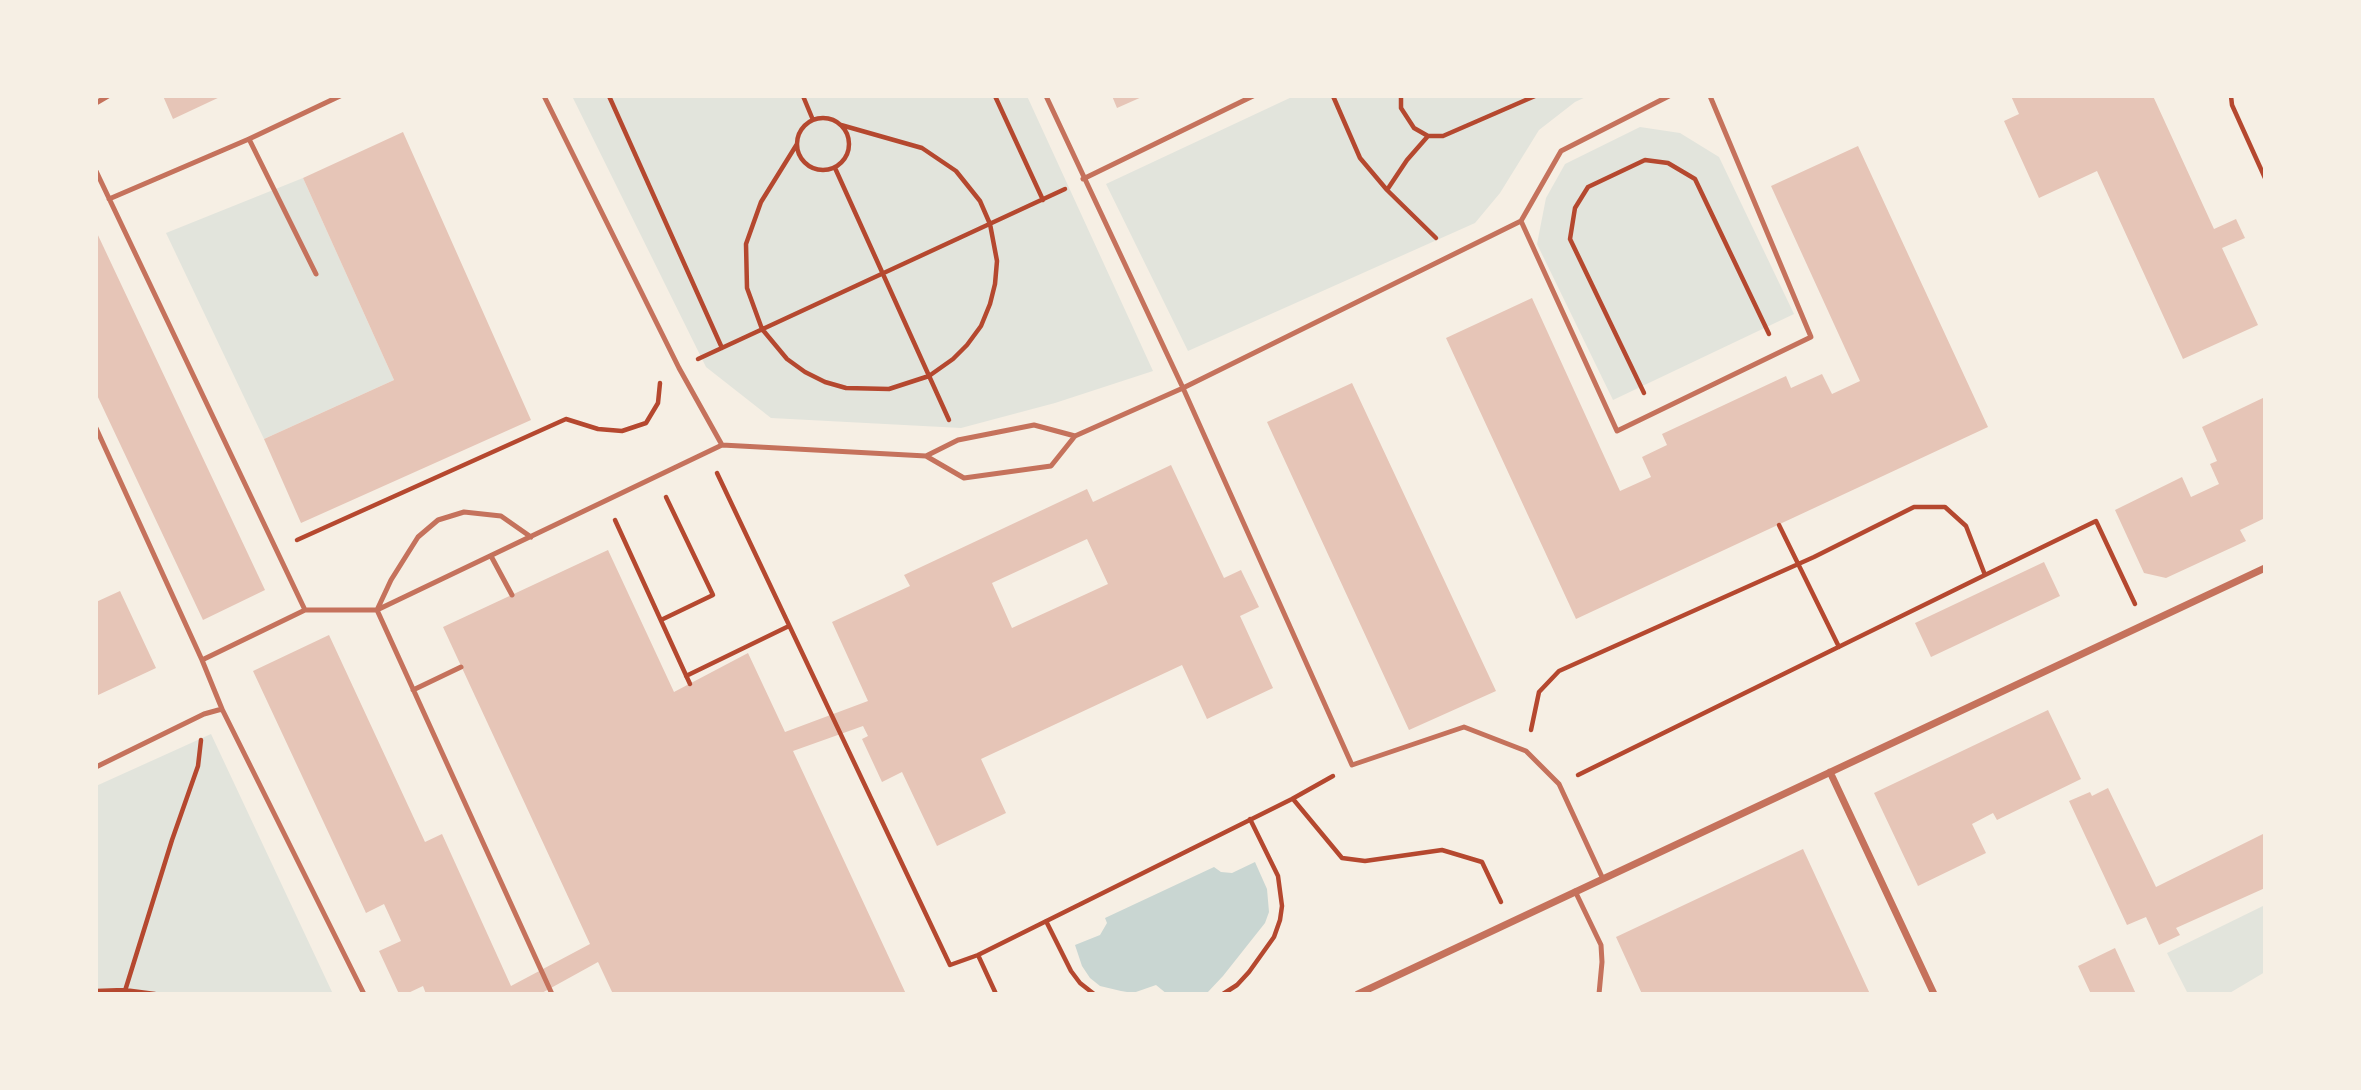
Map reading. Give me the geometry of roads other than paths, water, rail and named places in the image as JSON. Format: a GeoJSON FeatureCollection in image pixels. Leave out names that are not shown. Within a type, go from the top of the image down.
{"type":"FeatureCollection","features":[{"type":"Feature","properties":{"kind":"street"},"geometry":{"type":"LineString","coordinates":[[1358,994],[2265,568]]}},
{"type":"Feature","properties":{"kind":"street"},"geometry":{"type":"LineString","coordinates":[[1830,772],[1934,994]]}},
{"type":"Feature","properties":{"kind":"lane"},"geometry":{"type":"LineString","coordinates":[[96,103],[108,96]]}},
{"type":"Feature","properties":{"kind":"lane"},"geometry":{"type":"LineString","coordinates":[[109,199],[249,139],[340,96]]}},
{"type":"Feature","properties":{"kind":"lane"},"geometry":{"type":"LineString","coordinates":[[544,96],[678,368],[722,445]]}},
{"type":"Feature","properties":{"kind":"lane"},"geometry":{"type":"LineString","coordinates":[[1046,96],[1183,388],[1352,765],[1464,727],[1526,751],[1559,784],[1603,878]]}},
{"type":"Feature","properties":{"kind":"lane"},"geometry":{"type":"LineString","coordinates":[[1083,179],[1252,96]]}},
{"type":"Feature","properties":{"kind":"lane"},"geometry":{"type":"LineString","coordinates":[[202,660],[305,610],[377,610],[722,445],[926,456],[964,478],[1051,466],[1075,436],[1183,388],[1521,221],[1560,151],[1669,96]]}},
{"type":"Feature","properties":{"kind":"lane"},"geometry":{"type":"LineString","coordinates":[[1521,221],[1617,431],[1811,337],[1710,96]]}},
{"type":"Feature","properties":{"kind":"lane"},"geometry":{"type":"LineString","coordinates":[[249,139],[316,274]]}},
{"type":"Feature","properties":{"kind":"lane"},"geometry":{"type":"LineString","coordinates":[[96,171],[305,610]]}},
{"type":"Feature","properties":{"kind":"lane"},"geometry":{"type":"LineString","coordinates":[[926,456],[958,440],[1034,425],[1075,436]]}},
{"type":"Feature","properties":{"kind":"lane"},"geometry":{"type":"LineString","coordinates":[[96,428],[222,709],[364,994]]}},
{"type":"Feature","properties":{"kind":"lane"},"geometry":{"type":"LineString","coordinates":[[531,537],[501,516],[464,512],[439,520],[418,537],[391,580],[377,610],[552,994]]}},
{"type":"Feature","properties":{"kind":"lane"},"geometry":{"type":"LineString","coordinates":[[491,556],[512,595]]}},
{"type":"Feature","properties":{"kind":"lane"},"geometry":{"type":"LineString","coordinates":[[413,690],[461,667]]}},
{"type":"Feature","properties":{"kind":"lane"},"geometry":{"type":"LineString","coordinates":[[96,766],[204,714],[222,709]]}},
{"type":"Feature","properties":{"kind":"lane"},"geometry":{"type":"LineString","coordinates":[[1575,891],[1601,946],[1599,994]]}}]}
